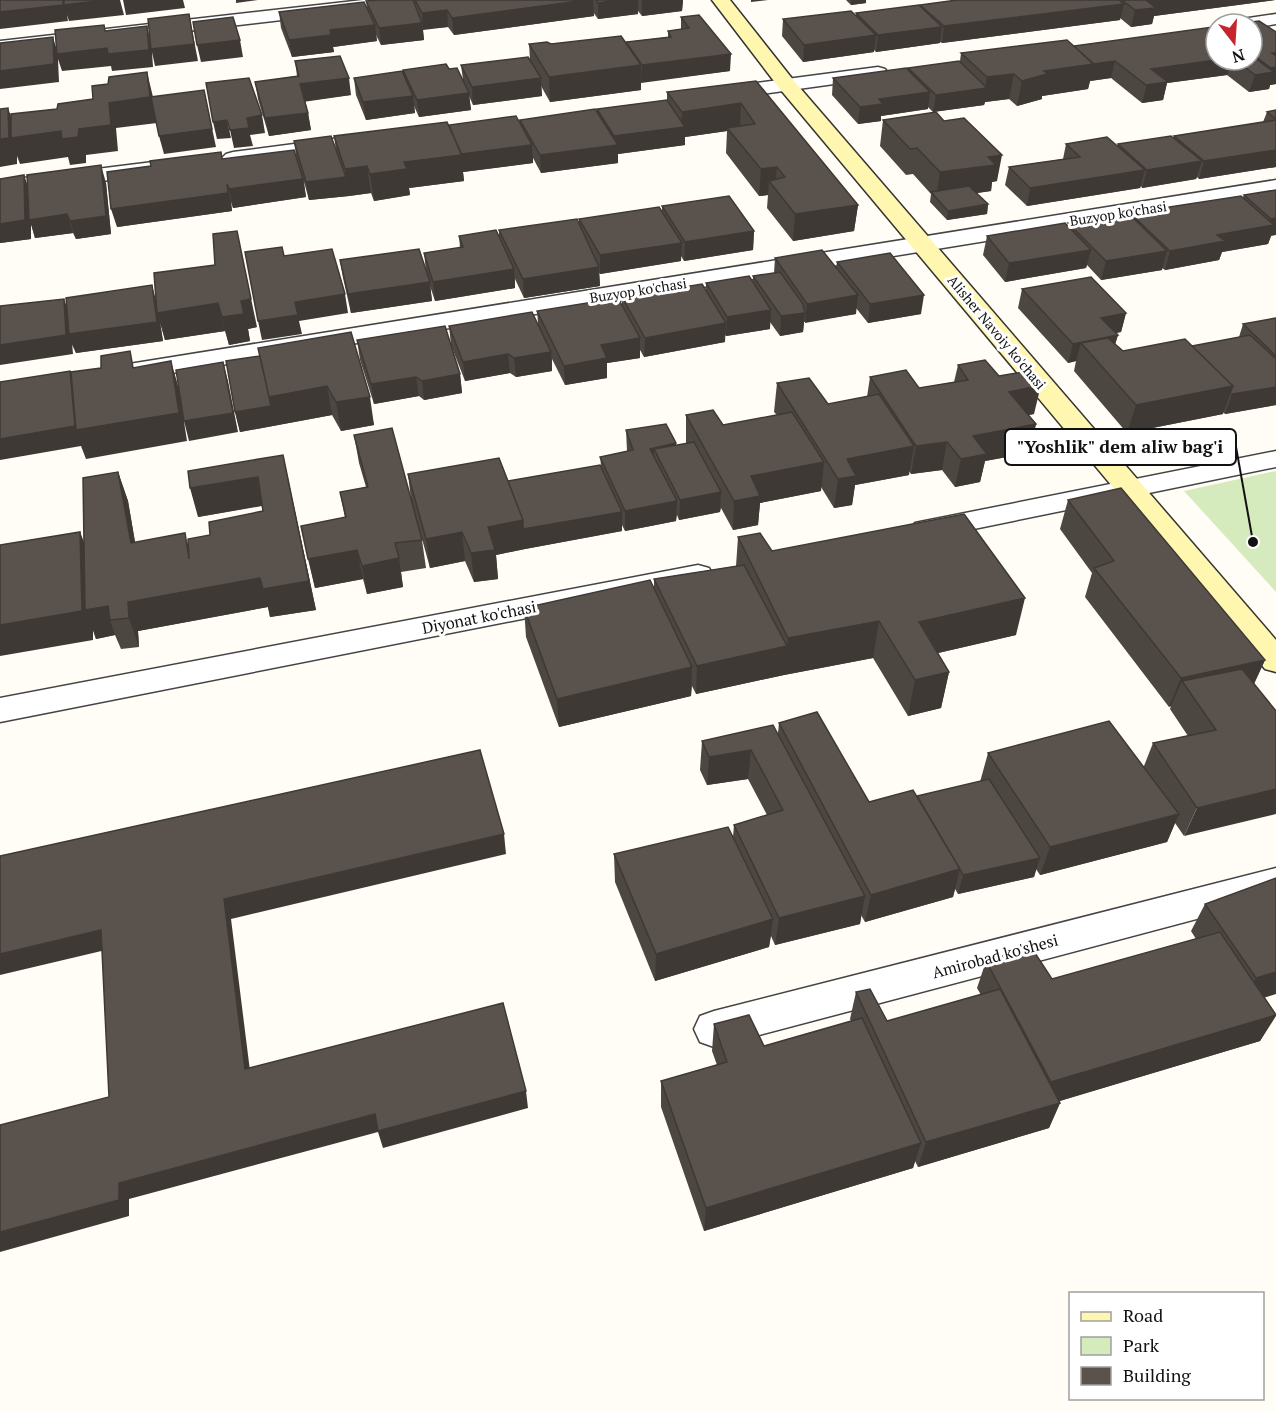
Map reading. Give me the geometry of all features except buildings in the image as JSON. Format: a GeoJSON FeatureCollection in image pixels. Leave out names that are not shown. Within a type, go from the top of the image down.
{"type":"FeatureCollection","features":[{"type":"Feature","properties":{"kind":"street"},"geometry":{"type":"LineString","coordinates":[[0,47],[410,0]]}},
{"type":"Feature","properties":{"kind":"street","name":"Alisher Navoiy ko'chasi"},"geometry":{"type":"LineString","coordinates":[[721,0],[787,85],[1276,661]]}},
{"type":"Feature","properties":{"kind":"street"},"geometry":{"type":"LineString","coordinates":[[693,98],[891,71]]}},
{"type":"Feature","properties":{"kind":"street"},"geometry":{"type":"LineString","coordinates":[[212,161],[364,141]]}},
{"type":"Feature","properties":{"kind":"street"},"geometry":{"type":"LineString","coordinates":[[0,188],[176,165]]}},
{"type":"Feature","properties":{"kind":"street","name":"Buzyop ko'chasi"},"geometry":{"type":"LineString","coordinates":[[106,376],[1276,187]]}},
{"type":"Feature","properties":{"kind":"street"},"geometry":{"type":"LineString","coordinates":[[898,536],[1276,459]]}},
{"type":"Feature","properties":{"kind":"street","name":"Diyonat ko'chasi"},"geometry":{"type":"LineString","coordinates":[[0,710],[723,570]]}},
{"type":"Feature","properties":{"kind":"street","name":"Amirobad ko'shesi"},"geometry":{"type":"LineString","coordinates":[[714,1029],[1276,883]]}},
{"type":"Feature","properties":{"kind":"green space"},"geometry":{"type":"Polygon","coordinates":[[[1276,471],[1276,592],[1184,491],[1276,471]]]}},
{"type":"Feature","properties":{"kind":"place","name":"\"Yoshlik\" dem aliw bag'i"},"geometry":{"type":"Point","coordinates":[1253,542]}}]}
